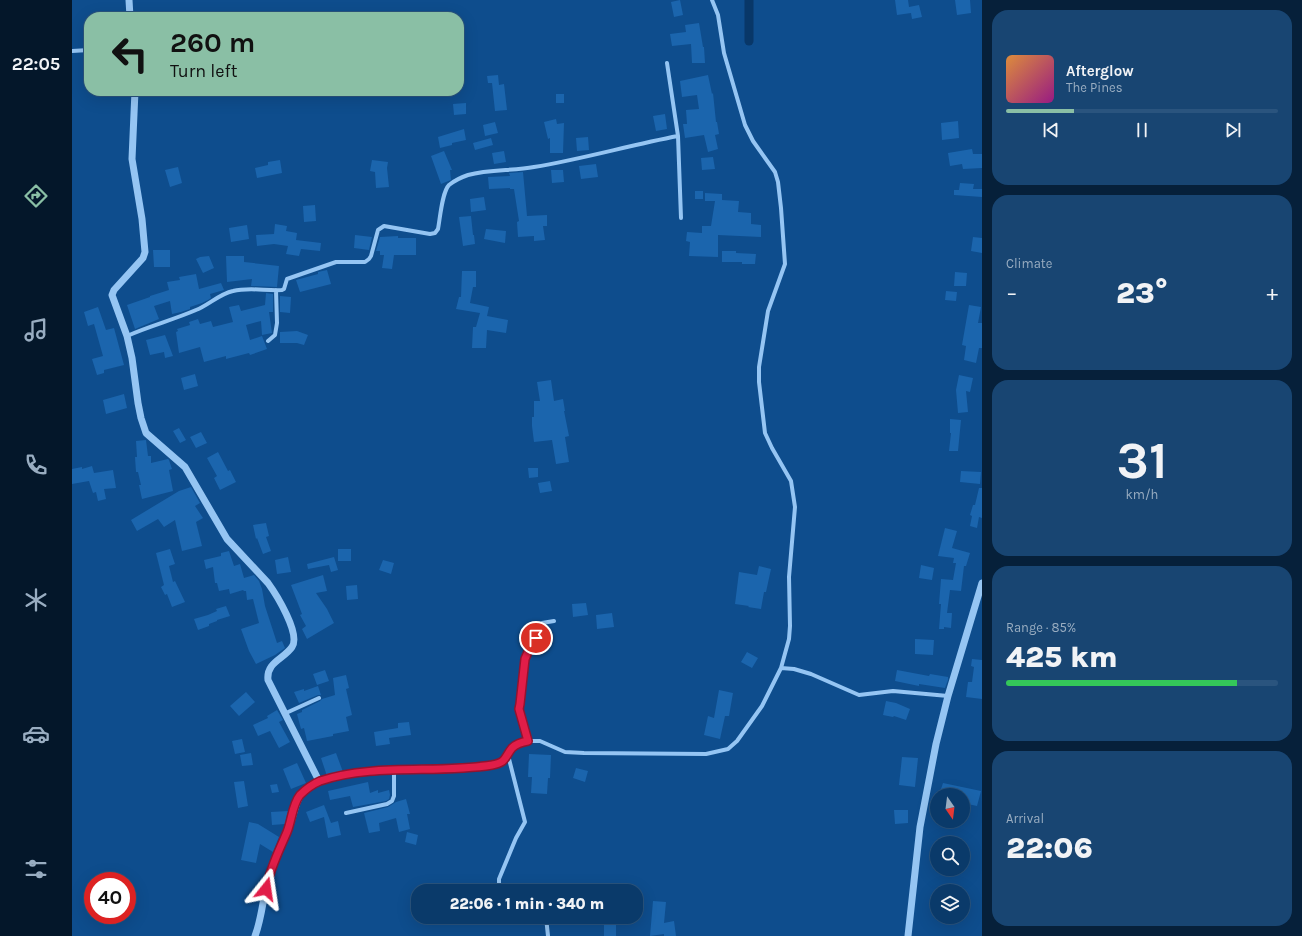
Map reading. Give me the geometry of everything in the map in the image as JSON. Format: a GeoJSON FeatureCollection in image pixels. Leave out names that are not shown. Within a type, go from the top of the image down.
{"type":"FeatureCollection","features":[{"type":"Feature","properties":{"kind":"street"},"geometry":{"type":"LineString","coordinates":[[129,0],[130,12]]}},
{"type":"Feature","properties":{"kind":"street"},"geometry":{"type":"LineString","coordinates":[[255,936],[268,878],[289,826],[295,805],[300,795],[319,781],[344,775],[491,765],[503,761],[514,746],[528,741],[540,741],[565,752],[584,754],[706,754],[719,752],[731,748],[737,741],[762,706],[781,668],[790,626],[789,578],[795,503],[791,481],[772,448],[766,433],[759,382],[759,367],[768,311],[784,264],[781,208],[778,182],[775,172],[753,141],[745,125],[724,53],[718,15],[712,0]]}},
{"type":"Feature","properties":{"kind":"street"},"geometry":{"type":"LineString","coordinates":[[72,51],[84,50]]}},
{"type":"Feature","properties":{"kind":"street"},"geometry":{"type":"LineString","coordinates":[[667,63],[678,136],[681,218]]}},
{"type":"Feature","properties":{"kind":"street"},"geometry":{"type":"LineString","coordinates":[[135,96],[132,159],[142,219],[145,252],[143,258],[114,290],[112,296],[127,336],[132,358],[141,418],[146,433],[185,467],[227,539],[270,586],[288,618],[294,632],[294,644],[290,650],[273,664],[268,671],[268,675],[272,688],[286,713],[319,781]]}},
{"type":"Feature","properties":{"kind":"street"},"geometry":{"type":"LineString","coordinates":[[127,336],[154,324],[195,311],[222,294],[235,290],[282,290],[284,289],[287,279],[319,267],[336,262],[365,262],[369,260],[378,230],[384,226],[430,234],[435,233],[438,229],[446,189],[451,184],[468,175],[482,172],[540,166],[678,136]]}},
{"type":"Feature","properties":{"kind":"street"},"geometry":{"type":"LineString","coordinates":[[268,341],[275,335],[277,323],[276,290]]}},
{"type":"Feature","properties":{"kind":"street"},"geometry":{"type":"LineString","coordinates":[[908,936],[920,827],[936,744],[948,696],[982,583]]}},
{"type":"Feature","properties":{"kind":"street"},"geometry":{"type":"LineString","coordinates":[[528,741],[519,709],[525,659],[528,652],[536,642],[538,626],[542,623],[554,621]]}},
{"type":"Feature","properties":{"kind":"street"},"geometry":{"type":"LineString","coordinates":[[781,668],[794,669],[811,674],[858,696],[893,692],[948,696]]}},
{"type":"Feature","properties":{"kind":"street"},"geometry":{"type":"LineString","coordinates":[[286,713],[319,698]]}},
{"type":"Feature","properties":{"kind":"street"},"geometry":{"type":"LineString","coordinates":[[499,884],[499,879],[525,820],[508,755]]}},
{"type":"Feature","properties":{"kind":"street"},"geometry":{"type":"LineString","coordinates":[[346,813],[387,804],[392,801],[394,796],[394,771]]}},
{"type":"Feature","properties":{"kind":"street"},"geometry":{"type":"LineString","coordinates":[[547,924],[548,936]]}},
{"type":"Feature","properties":{"kind":"building"},"geometry":{"type":"Polygon","coordinates":[[[680,0],[683,15],[674,17],[671,2],[680,0]]]}},
{"type":"Feature","properties":{"kind":"building"},"geometry":{"type":"Polygon","coordinates":[[[895,0],[908,0],[909,7],[919,5],[922,17],[912,19],[911,13],[897,15],[895,0]]]}},
{"type":"Feature","properties":{"kind":"building"},"geometry":{"type":"Polygon","coordinates":[[[955,0],[970,0],[971,13],[957,15],[955,0]]]}},
{"type":"Feature","properties":{"kind":"building"},"geometry":{"type":"Polygon","coordinates":[[[699,23],[704,47],[705,63],[692,63],[691,44],[672,46],[670,34],[686,32],[685,25],[699,23]]]}},
{"type":"Feature","properties":{"kind":"building"},"geometry":{"type":"Polygon","coordinates":[[[498,75],[499,85],[504,84],[507,110],[495,111],[492,83],[488,83],[487,76],[498,75]]]}},
{"type":"Feature","properties":{"kind":"building"},"geometry":{"type":"Polygon","coordinates":[[[708,75],[712,94],[713,93],[716,122],[719,134],[715,135],[718,149],[708,152],[704,135],[685,138],[683,124],[687,124],[686,110],[699,109],[697,95],[682,97],[680,81],[708,75]]]}},
{"type":"Feature","properties":{"kind":"building"},"geometry":{"type":"Polygon","coordinates":[[[556,94],[564,94],[564,103],[556,103],[556,94]]]}},
{"type":"Feature","properties":{"kind":"building"},"geometry":{"type":"Polygon","coordinates":[[[466,103],[466,114],[454,115],[453,104],[466,103]]]}},
{"type":"Feature","properties":{"kind":"building"},"geometry":{"type":"Polygon","coordinates":[[[665,114],[667,129],[656,131],[653,116],[665,114]]]}},
{"type":"Feature","properties":{"kind":"building"},"geometry":{"type":"Polygon","coordinates":[[[556,119],[557,124],[564,123],[563,153],[550,153],[550,138],[548,139],[544,122],[556,119]]]}},
{"type":"Feature","properties":{"kind":"building"},"geometry":{"type":"Polygon","coordinates":[[[958,121],[959,138],[942,140],[941,123],[958,121]]]}},
{"type":"Feature","properties":{"kind":"building"},"geometry":{"type":"Polygon","coordinates":[[[495,122],[498,133],[485,136],[483,125],[495,122]]]}},
{"type":"Feature","properties":{"kind":"building"},"geometry":{"type":"Polygon","coordinates":[[[464,129],[466,140],[452,143],[452,145],[440,148],[438,137],[464,129]]]}},
{"type":"Feature","properties":{"kind":"building"},"geometry":{"type":"Polygon","coordinates":[[[588,137],[589,150],[577,151],[576,138],[588,137]]]}},
{"type":"Feature","properties":{"kind":"building"},"geometry":{"type":"Polygon","coordinates":[[[491,138],[493,145],[475,150],[473,143],[491,138]]]}},
{"type":"Feature","properties":{"kind":"building"},"geometry":{"type":"Polygon","coordinates":[[[972,149],[973,154],[982,154],[982,168],[963,169],[962,164],[950,166],[948,153],[972,149]]]}},
{"type":"Feature","properties":{"kind":"building"},"geometry":{"type":"Polygon","coordinates":[[[444,151],[452,170],[450,170],[451,180],[441,184],[431,156],[444,151]]]}},
{"type":"Feature","properties":{"kind":"building"},"geometry":{"type":"Polygon","coordinates":[[[504,151],[506,162],[494,164],[492,153],[504,151]]]}},
{"type":"Feature","properties":{"kind":"building"},"geometry":{"type":"Polygon","coordinates":[[[713,157],[715,169],[702,170],[701,158],[713,157]]]}},
{"type":"Feature","properties":{"kind":"building"},"geometry":{"type":"Polygon","coordinates":[[[280,160],[282,173],[257,178],[255,168],[268,165],[268,162],[280,160]]]}},
{"type":"Feature","properties":{"kind":"building"},"geometry":{"type":"Polygon","coordinates":[[[372,160],[388,162],[387,168],[389,187],[376,188],[375,172],[370,171],[372,160]]]}},
{"type":"Feature","properties":{"kind":"building"},"geometry":{"type":"Polygon","coordinates":[[[596,164],[598,177],[581,179],[579,166],[596,164]]]}},
{"type":"Feature","properties":{"kind":"building"},"geometry":{"type":"Polygon","coordinates":[[[178,167],[182,183],[170,187],[165,170],[178,167]]]}},
{"type":"Feature","properties":{"kind":"building"},"geometry":{"type":"Polygon","coordinates":[[[551,170],[563,170],[564,182],[552,183],[551,170]]]}},
{"type":"Feature","properties":{"kind":"building"},"geometry":{"type":"Polygon","coordinates":[[[523,172],[527,216],[547,215],[547,226],[543,226],[545,240],[534,241],[534,236],[518,237],[517,222],[519,221],[514,189],[489,189],[488,177],[510,176],[509,173],[523,172]]]}},
{"type":"Feature","properties":{"kind":"building"},"geometry":{"type":"Polygon","coordinates":[[[960,183],[974,184],[973,189],[982,189],[982,197],[954,195],[954,190],[959,190],[960,183]]]}},
{"type":"Feature","properties":{"kind":"building"},"geometry":{"type":"Polygon","coordinates":[[[695,191],[703,191],[703,199],[695,199],[695,191]]]}},
{"type":"Feature","properties":{"kind":"building"},"geometry":{"type":"Polygon","coordinates":[[[705,193],[722,194],[722,200],[739,201],[738,212],[751,213],[751,224],[761,225],[761,237],[718,235],[718,257],[689,256],[690,242],[686,241],[687,232],[702,233],[702,226],[711,226],[715,201],[705,201],[705,193]]]}},
{"type":"Feature","properties":{"kind":"building"},"geometry":{"type":"Polygon","coordinates":[[[484,197],[486,210],[471,212],[470,199],[484,197]]]}},
{"type":"Feature","properties":{"kind":"building"},"geometry":{"type":"Polygon","coordinates":[[[315,205],[316,221],[304,222],[303,206],[315,205]]]}},
{"type":"Feature","properties":{"kind":"building"},"geometry":{"type":"Polygon","coordinates":[[[471,216],[475,244],[463,246],[459,217],[471,216]]]}},
{"type":"Feature","properties":{"kind":"building"},"geometry":{"type":"Polygon","coordinates":[[[275,224],[287,226],[286,231],[297,233],[296,240],[321,243],[320,251],[301,249],[299,256],[286,254],[288,246],[274,244],[257,246],[256,235],[274,234],[275,224]]]}},
{"type":"Feature","properties":{"kind":"building"},"geometry":{"type":"Polygon","coordinates":[[[247,225],[249,239],[231,242],[229,228],[247,225]]]}},
{"type":"Feature","properties":{"kind":"building"},"geometry":{"type":"Polygon","coordinates":[[[486,229],[506,231],[505,243],[484,239],[486,229]]]}},
{"type":"Feature","properties":{"kind":"building"},"geometry":{"type":"Polygon","coordinates":[[[355,235],[372,237],[369,250],[354,248],[355,235]]]}},
{"type":"Feature","properties":{"kind":"building"},"geometry":{"type":"Polygon","coordinates":[[[398,236],[398,238],[416,238],[416,255],[394,255],[392,269],[382,268],[384,255],[380,255],[380,251],[376,251],[380,237],[398,236]]]}},
{"type":"Feature","properties":{"kind":"building"},"geometry":{"type":"Polygon","coordinates":[[[973,237],[982,238],[982,253],[971,251],[973,237]]]}},
{"type":"Feature","properties":{"kind":"building"},"geometry":{"type":"Polygon","coordinates":[[[153,250],[170,250],[170,267],[154,267],[153,250]]]}},
{"type":"Feature","properties":{"kind":"building"},"geometry":{"type":"Polygon","coordinates":[[[722,251],[736,251],[736,253],[756,254],[755,264],[742,264],[742,262],[722,262],[722,251]]]}},
{"type":"Feature","properties":{"kind":"building"},"geometry":{"type":"Polygon","coordinates":[[[209,256],[214,268],[203,273],[196,259],[209,256]]]}},
{"type":"Feature","properties":{"kind":"building"},"geometry":{"type":"Polygon","coordinates":[[[226,256],[244,256],[244,262],[279,266],[277,287],[251,286],[252,279],[227,282],[226,256]]]}},
{"type":"Feature","properties":{"kind":"building"},"geometry":{"type":"Polygon","coordinates":[[[327,270],[331,284],[300,292],[296,280],[327,270]]]}},
{"type":"Feature","properties":{"kind":"building"},"geometry":{"type":"Polygon","coordinates":[[[462,271],[476,271],[476,287],[473,287],[470,303],[489,307],[487,316],[508,320],[506,333],[487,330],[486,348],[472,348],[473,327],[476,327],[480,313],[456,309],[459,297],[461,297],[462,271]]]}},
{"type":"Feature","properties":{"kind":"building"},"geometry":{"type":"Polygon","coordinates":[[[955,272],[967,273],[966,286],[954,286],[955,272]]]}},
{"type":"Feature","properties":{"kind":"building"},"geometry":{"type":"Polygon","coordinates":[[[196,274],[199,289],[221,283],[224,290],[210,294],[211,298],[208,300],[181,312],[172,314],[170,301],[154,306],[159,319],[135,329],[127,305],[169,290],[167,282],[180,280],[179,277],[196,274]]]}},
{"type":"Feature","properties":{"kind":"building"},"geometry":{"type":"Polygon","coordinates":[[[946,291],[957,292],[956,301],[945,300],[946,291]]]}},
{"type":"Feature","properties":{"kind":"building"},"geometry":{"type":"Polygon","coordinates":[[[266,293],[273,294],[273,312],[269,312],[272,333],[262,335],[261,321],[246,325],[250,340],[262,336],[267,349],[250,355],[249,353],[226,359],[226,356],[204,362],[200,347],[179,353],[176,332],[178,331],[177,329],[190,325],[189,322],[198,319],[200,324],[211,321],[213,327],[233,322],[229,307],[239,305],[241,311],[265,305],[266,293]]]}},
{"type":"Feature","properties":{"kind":"building"},"geometry":{"type":"Polygon","coordinates":[[[280,296],[291,297],[290,313],[280,312],[280,296]]]}},
{"type":"Feature","properties":{"kind":"building"},"geometry":{"type":"Polygon","coordinates":[[[969,305],[981,307],[978,323],[982,323],[982,348],[979,348],[976,363],[964,360],[966,346],[962,345],[969,305]]]}},
{"type":"Feature","properties":{"kind":"building"},"geometry":{"type":"Polygon","coordinates":[[[98,307],[106,330],[114,328],[124,365],[104,370],[104,373],[97,375],[92,359],[103,356],[94,324],[88,326],[84,312],[98,307]]]}},
{"type":"Feature","properties":{"kind":"building"},"geometry":{"type":"Polygon","coordinates":[[[297,331],[308,335],[304,345],[297,343],[280,343],[280,332],[297,331]]]}},
{"type":"Feature","properties":{"kind":"building"},"geometry":{"type":"Polygon","coordinates":[[[165,335],[173,356],[165,358],[164,352],[150,355],[146,340],[165,335]]]}},
{"type":"Feature","properties":{"kind":"building"},"geometry":{"type":"Polygon","coordinates":[[[195,374],[198,386],[184,390],[181,378],[195,374]]]}},
{"type":"Feature","properties":{"kind":"building"},"geometry":{"type":"Polygon","coordinates":[[[959,375],[973,378],[970,392],[966,391],[968,412],[958,413],[956,390],[959,375]]]}},
{"type":"Feature","properties":{"kind":"building"},"geometry":{"type":"Polygon","coordinates":[[[551,380],[554,401],[563,399],[569,436],[565,437],[569,462],[556,464],[552,440],[534,442],[532,426],[532,417],[534,417],[534,401],[540,401],[537,382],[551,380]]]}},
{"type":"Feature","properties":{"kind":"building"},"geometry":{"type":"Polygon","coordinates":[[[124,394],[127,408],[106,414],[103,400],[124,394]]]}},
{"type":"Feature","properties":{"kind":"building"},"geometry":{"type":"Polygon","coordinates":[[[950,419],[961,420],[958,451],[949,451],[951,433],[950,419]]]}},
{"type":"Feature","properties":{"kind":"building"},"geometry":{"type":"Polygon","coordinates":[[[179,428],[186,440],[180,443],[173,431],[179,428]]]}},
{"type":"Feature","properties":{"kind":"building"},"geometry":{"type":"Polygon","coordinates":[[[201,432],[207,443],[196,448],[190,437],[201,432]]]}},
{"type":"Feature","properties":{"kind":"building"},"geometry":{"type":"Polygon","coordinates":[[[146,440],[148,456],[151,456],[151,463],[169,460],[172,469],[169,470],[173,491],[142,499],[139,485],[141,485],[138,472],[136,472],[136,441],[146,440]]]}},
{"type":"Feature","properties":{"kind":"building"},"geometry":{"type":"Polygon","coordinates":[[[218,452],[228,471],[230,470],[236,482],[220,490],[214,478],[217,476],[207,458],[218,452]]]}},
{"type":"Feature","properties":{"kind":"building"},"geometry":{"type":"Polygon","coordinates":[[[92,466],[94,473],[113,470],[116,488],[104,489],[106,499],[98,501],[96,492],[93,493],[89,481],[72,484],[72,469],[82,467],[82,469],[92,466]]]}},
{"type":"Feature","properties":{"kind":"building"},"geometry":{"type":"Polygon","coordinates":[[[528,468],[538,468],[538,477],[529,478],[528,468]]]}},
{"type":"Feature","properties":{"kind":"building"},"geometry":{"type":"Polygon","coordinates":[[[961,471],[981,472],[980,484],[960,482],[961,471]]]}},
{"type":"Feature","properties":{"kind":"building"},"geometry":{"type":"Polygon","coordinates":[[[550,481],[552,491],[540,493],[538,483],[550,481]]]}},
{"type":"Feature","properties":{"kind":"building"},"geometry":{"type":"Polygon","coordinates":[[[191,487],[200,503],[195,506],[203,518],[196,522],[202,546],[182,551],[175,520],[164,527],[158,519],[137,531],[131,520],[179,491],[191,487]]]}},
{"type":"Feature","properties":{"kind":"building"},"geometry":{"type":"Polygon","coordinates":[[[979,488],[982,488],[982,518],[979,517],[977,528],[970,526],[972,516],[970,515],[973,505],[975,505],[979,488]]]}},
{"type":"Feature","properties":{"kind":"building"},"geometry":{"type":"Polygon","coordinates":[[[266,523],[269,536],[266,537],[271,551],[263,554],[257,538],[256,539],[253,525],[266,523]]]}},
{"type":"Feature","properties":{"kind":"building"},"geometry":{"type":"Polygon","coordinates":[[[945,528],[957,531],[952,548],[970,553],[966,566],[964,566],[961,591],[950,590],[947,613],[952,613],[951,628],[944,627],[944,629],[939,629],[941,579],[953,580],[956,563],[953,563],[954,558],[938,556],[945,528]]]}},
{"type":"Feature","properties":{"kind":"building"},"geometry":{"type":"Polygon","coordinates":[[[170,549],[175,564],[169,566],[173,582],[175,581],[185,602],[172,607],[167,594],[165,595],[161,587],[164,585],[156,553],[170,549]]]}},
{"type":"Feature","properties":{"kind":"building"},"geometry":{"type":"Polygon","coordinates":[[[338,549],[351,549],[351,561],[338,561],[338,549]]]}},
{"type":"Feature","properties":{"kind":"building"},"geometry":{"type":"Polygon","coordinates":[[[229,551],[234,566],[240,564],[244,578],[254,575],[259,581],[265,606],[277,643],[282,641],[285,648],[275,655],[256,664],[249,651],[241,629],[259,623],[253,599],[247,600],[246,591],[243,590],[230,594],[229,589],[219,591],[217,583],[215,583],[213,567],[206,569],[204,560],[221,556],[221,553],[229,551]]]}},
{"type":"Feature","properties":{"kind":"building"},"geometry":{"type":"Polygon","coordinates":[[[288,557],[291,572],[277,574],[275,560],[288,557]]]}},
{"type":"Feature","properties":{"kind":"building"},"geometry":{"type":"Polygon","coordinates":[[[334,557],[338,570],[331,572],[329,565],[308,569],[307,564],[334,557]]]}},
{"type":"Feature","properties":{"kind":"building"},"geometry":{"type":"Polygon","coordinates":[[[383,560],[394,563],[391,574],[379,570],[383,560]]]}},
{"type":"Feature","properties":{"kind":"building"},"geometry":{"type":"Polygon","coordinates":[[[921,565],[934,568],[932,580],[919,578],[921,565]]]}},
{"type":"Feature","properties":{"kind":"building"},"geometry":{"type":"Polygon","coordinates":[[[759,566],[771,569],[766,592],[764,592],[761,609],[735,604],[739,572],[757,575],[759,566]]]}},
{"type":"Feature","properties":{"kind":"building"},"geometry":{"type":"Polygon","coordinates":[[[323,575],[327,591],[316,593],[327,609],[334,623],[307,639],[302,629],[306,626],[300,615],[302,614],[291,585],[323,575]]]}},
{"type":"Feature","properties":{"kind":"building"},"geometry":{"type":"Polygon","coordinates":[[[357,585],[358,599],[347,600],[346,586],[357,585]]]}},
{"type":"Feature","properties":{"kind":"building"},"geometry":{"type":"Polygon","coordinates":[[[586,603],[588,615],[573,617],[572,604],[586,603]]]}},
{"type":"Feature","properties":{"kind":"building"},"geometry":{"type":"Polygon","coordinates":[[[226,606],[230,616],[217,620],[209,624],[209,626],[198,630],[194,619],[208,615],[217,611],[216,609],[226,606]]]}},
{"type":"Feature","properties":{"kind":"building"},"geometry":{"type":"Polygon","coordinates":[[[612,613],[614,627],[597,629],[596,615],[612,613]]]}},
{"type":"Feature","properties":{"kind":"building"},"geometry":{"type":"Polygon","coordinates":[[[915,639],[934,640],[933,655],[915,654],[915,639]]]}},
{"type":"Feature","properties":{"kind":"building"},"geometry":{"type":"Polygon","coordinates":[[[747,652],[758,658],[752,668],[741,662],[747,652]]]}},
{"type":"Feature","properties":{"kind":"building"},"geometry":{"type":"Polygon","coordinates":[[[972,659],[982,660],[982,699],[966,697],[968,682],[972,682],[974,667],[971,666],[972,659]]]}},
{"type":"Feature","properties":{"kind":"building"},"geometry":{"type":"Polygon","coordinates":[[[325,670],[329,681],[317,685],[313,674],[325,670]]]}},
{"type":"Feature","properties":{"kind":"building"},"geometry":{"type":"Polygon","coordinates":[[[897,670],[929,676],[930,674],[948,677],[948,680],[945,688],[919,684],[919,686],[895,681],[897,670]]]}},
{"type":"Feature","properties":{"kind":"building"},"geometry":{"type":"Polygon","coordinates":[[[346,675],[349,688],[346,689],[352,715],[346,717],[349,731],[307,741],[304,728],[301,729],[297,714],[322,699],[335,695],[333,678],[346,675]]]}},
{"type":"Feature","properties":{"kind":"building"},"geometry":{"type":"Polygon","coordinates":[[[318,686],[321,695],[299,703],[294,692],[304,689],[304,691],[318,686]]]}},
{"type":"Feature","properties":{"kind":"building"},"geometry":{"type":"Polygon","coordinates":[[[719,690],[733,693],[729,716],[725,716],[720,739],[704,735],[708,716],[714,718],[719,690]]]}},
{"type":"Feature","properties":{"kind":"building"},"geometry":{"type":"Polygon","coordinates":[[[246,692],[255,702],[239,716],[230,706],[246,692]]]}},
{"type":"Feature","properties":{"kind":"building"},"geometry":{"type":"Polygon","coordinates":[[[886,701],[896,703],[910,709],[906,720],[894,716],[883,715],[886,701]]]}},
{"type":"Feature","properties":{"kind":"building"},"geometry":{"type":"Polygon","coordinates":[[[277,710],[283,720],[279,722],[290,742],[279,748],[270,731],[258,736],[253,725],[268,718],[267,716],[277,710]]]}},
{"type":"Feature","properties":{"kind":"building"},"geometry":{"type":"Polygon","coordinates":[[[409,722],[411,735],[389,738],[390,744],[376,746],[374,732],[398,728],[398,723],[409,722]]]}},
{"type":"Feature","properties":{"kind":"building"},"geometry":{"type":"Polygon","coordinates":[[[242,739],[245,752],[235,754],[232,741],[242,739]]]}},
{"type":"Feature","properties":{"kind":"building"},"geometry":{"type":"Polygon","coordinates":[[[251,753],[253,765],[242,766],[240,755],[251,753]]]}},
{"type":"Feature","properties":{"kind":"building"},"geometry":{"type":"Polygon","coordinates":[[[336,753],[343,772],[327,776],[321,758],[336,753]]]}},
{"type":"Feature","properties":{"kind":"building"},"geometry":{"type":"Polygon","coordinates":[[[529,754],[551,755],[550,778],[548,778],[547,794],[531,793],[532,777],[528,777],[529,754]]]}},
{"type":"Feature","properties":{"kind":"building"},"geometry":{"type":"Polygon","coordinates":[[[902,757],[918,758],[915,787],[899,785],[902,757]]]}},
{"type":"Feature","properties":{"kind":"building"},"geometry":{"type":"Polygon","coordinates":[[[297,763],[306,783],[291,789],[283,769],[297,763]]]}},
{"type":"Feature","properties":{"kind":"building"},"geometry":{"type":"Polygon","coordinates":[[[576,768],[588,771],[585,782],[573,778],[576,768]]]}},
{"type":"Feature","properties":{"kind":"building"},"geometry":{"type":"Polygon","coordinates":[[[244,781],[248,806],[238,808],[234,782],[244,781]]]}},
{"type":"Feature","properties":{"kind":"building"},"geometry":{"type":"Polygon","coordinates":[[[368,782],[370,793],[378,790],[378,793],[389,790],[389,799],[386,801],[353,807],[350,796],[330,800],[328,791],[368,782]]]}},
{"type":"Feature","properties":{"kind":"building"},"geometry":{"type":"Polygon","coordinates":[[[943,783],[967,788],[941,788],[943,783]]]}},
{"type":"Feature","properties":{"kind":"building"},"geometry":{"type":"Polygon","coordinates":[[[277,784],[279,792],[272,793],[270,785],[277,784]]]}},
{"type":"Feature","properties":{"kind":"building"},"geometry":{"type":"Polygon","coordinates":[[[970,789],[981,791],[977,806],[970,804],[970,789]]]}},
{"type":"Feature","properties":{"kind":"building"},"geometry":{"type":"Polygon","coordinates":[[[406,799],[410,814],[407,814],[410,829],[399,832],[396,818],[379,823],[380,831],[369,833],[364,813],[388,807],[396,802],[406,799]]]}},
{"type":"Feature","properties":{"kind":"building"},"geometry":{"type":"Polygon","coordinates":[[[324,805],[331,823],[338,821],[341,835],[328,838],[324,817],[310,822],[306,812],[324,805]]]}},
{"type":"Feature","properties":{"kind":"building"},"geometry":{"type":"Polygon","coordinates":[[[894,810],[908,810],[908,823],[895,824],[894,810]]]}},
{"type":"Feature","properties":{"kind":"building"},"geometry":{"type":"Polygon","coordinates":[[[288,811],[285,824],[272,825],[271,812],[288,811]]]}},
{"type":"Feature","properties":{"kind":"building"},"geometry":{"type":"Polygon","coordinates":[[[249,822],[258,824],[279,837],[273,852],[260,844],[256,863],[241,860],[249,822]]]}},
{"type":"Feature","properties":{"kind":"building"},"geometry":{"type":"Polygon","coordinates":[[[407,832],[418,835],[416,845],[405,842],[407,832]]]}},
{"type":"Feature","properties":{"kind":"building"},"geometry":{"type":"Polygon","coordinates":[[[653,901],[666,902],[664,923],[674,921],[676,936],[664,936],[664,934],[650,936],[653,901]]]}},
{"type":"Feature","properties":{"kind":"building"},"geometry":{"type":"Polygon","coordinates":[[[604,924],[616,924],[616,936],[604,936],[604,924]]]}},
{"type":"Feature","properties":{"kind":"waterway"},"geometry":{"type":"LineString","coordinates":[[749,0],[749,41]]}},
{"type":"Feature","properties":{"kind":"route"},"geometry":{"type":"LineString","coordinates":[[266,889],[274,860],[286,835],[295,805],[300,795],[319,781],[344,775],[370,772],[491,765],[506,759],[514,746],[528,741],[519,709],[525,659],[528,652],[536,642],[536,638]]}}]}
